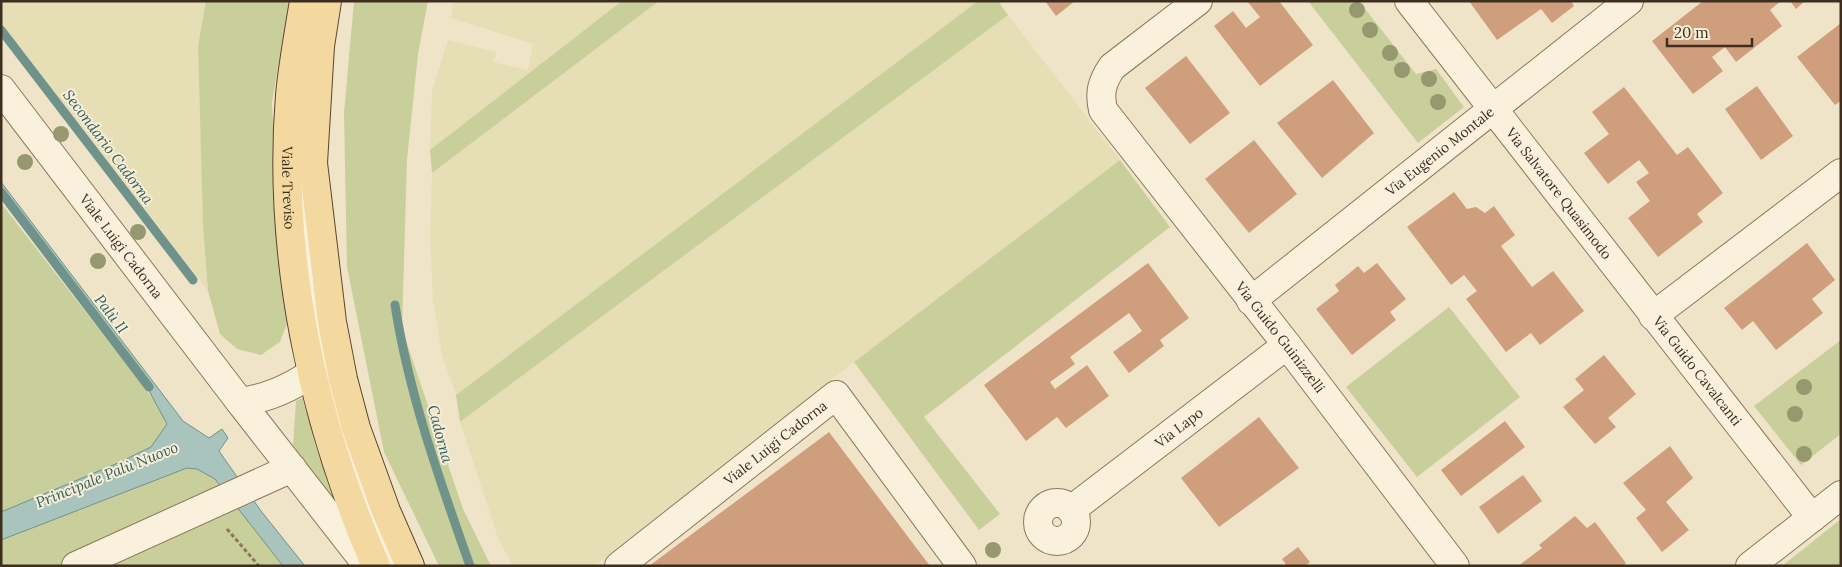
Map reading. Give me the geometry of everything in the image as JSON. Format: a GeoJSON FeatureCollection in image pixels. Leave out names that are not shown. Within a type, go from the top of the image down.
{"type":"FeatureCollection","features":[{"type":"Feature","properties":{"kind":"main road","name":"Viale Treviso"},"geometry":{"type":"LineString","coordinates":[[304,1],[290,96],[288,159],[289,215],[296,284],[312,374],[338,467],[376,566]]}},
{"type":"Feature","properties":{"kind":"main road"},"geometry":{"type":"LineString","coordinates":[[327,1],[320,46],[313,163],[332,322],[343,379],[363,447],[386,511],[409,565]]}},
{"type":"Feature","properties":{"kind":"street","name":"Via Guido Guinizzelli"},"geometry":{"type":"LineString","coordinates":[[1198,1],[1112,67],[1103,80],[1100,95],[1104,110],[1288,345],[1455,566]]}},
{"type":"Feature","properties":{"kind":"street","name":"Via Salvatore Quasimodo"},"geometry":{"type":"LineString","coordinates":[[1409,1],[1653,316]]}},
{"type":"Feature","properties":{"kind":"street","name":"Via Eugenio Montale"},"geometry":{"type":"LineString","coordinates":[[1252,301],[1630,1]]}},
{"type":"Feature","properties":{"kind":"street","name":"Viale Luigi Cadorna"},"geometry":{"type":"LineString","coordinates":[[1,90],[368,566]]}},
{"type":"Feature","properties":{"kind":"street","name":"Viale Treviso"},"geometry":{"type":"LineString","coordinates":[[312,374],[324,364],[310,278],[303,209],[303,185],[313,163]]}},
{"type":"Feature","properties":{"kind":"street","name":"Via Guido Cavalcanti"},"geometry":{"type":"LineString","coordinates":[[1812,518],[1653,316],[1841,173]]}},
{"type":"Feature","properties":{"kind":"street","name":"Via Lapo"},"geometry":{"type":"LineString","coordinates":[[1071,510],[1288,345]]}},
{"type":"Feature","properties":{"kind":"street"},"geometry":{"type":"LineString","coordinates":[[240,402],[256,400],[286,389],[312,374],[330,386],[358,479],[389,552],[409,565]]}},
{"type":"Feature","properties":{"kind":"street","name":"Viale Luigi Cadorna"},"geometry":{"type":"LineString","coordinates":[[619,566],[836,395],[962,566]]}},
{"type":"Feature","properties":{"kind":"street"},"geometry":{"type":"LineString","coordinates":[[76,566],[292,468]]}},
{"type":"Feature","properties":{"kind":"street"},"geometry":{"type":"LineString","coordinates":[[1750,566],[1841,495]]}},
{"type":"Feature","properties":{"kind":"path"},"geometry":{"type":"LineString","coordinates":[[229,497],[219,518],[259,566]]}},
{"type":"Feature","properties":{"kind":"shaded area"},"geometry":{"type":"Polygon","coordinates":[[[1,1],[206,1],[198,46],[203,227],[208,291],[1,22],[1,1]]]}},
{"type":"Feature","properties":{"kind":"shaded area"},"geometry":{"type":"Polygon","coordinates":[[[453,1],[622,1],[430,150],[432,91],[448,40],[496,52],[493,62],[528,70],[533,44],[451,18],[453,1]]]}},
{"type":"Feature","properties":{"kind":"shaded area"},"geometry":{"type":"Polygon","coordinates":[[[659,1],[978,1],[456,395],[442,355],[433,301],[430,236],[432,173],[659,1]]]}},
{"type":"Feature","properties":{"kind":"shaded area"},"geometry":{"type":"Polygon","coordinates":[[[1008,15],[1120,160],[854,362],[594,566],[513,566],[498,538],[460,422],[1008,15]]]}},
{"type":"Feature","properties":{"kind":"green space"},"geometry":{"type":"Polygon","coordinates":[[[206,1],[289,1],[272,102],[277,209],[288,321],[280,342],[261,355],[237,349],[220,334],[208,291],[203,227],[198,46],[206,1]]]}},
{"type":"Feature","properties":{"kind":"green space"},"geometry":{"type":"Polygon","coordinates":[[[354,1],[428,1],[418,54],[407,160],[402,329],[463,509],[491,566],[439,566],[384,452],[347,267],[344,113],[354,1]]]}},
{"type":"Feature","properties":{"kind":"green space"},"geometry":{"type":"Polygon","coordinates":[[[622,1],[659,1],[432,173],[430,150],[622,1]]]}},
{"type":"Feature","properties":{"kind":"green space"},"geometry":{"type":"Polygon","coordinates":[[[978,1],[998,1],[1008,15],[460,422],[456,395],[978,1]]]}},
{"type":"Feature","properties":{"kind":"green space"},"geometry":{"type":"Polygon","coordinates":[[[1308,1],[1359,1],[1416,74],[1436,69],[1464,107],[1418,143],[1308,1]]]}},
{"type":"Feature","properties":{"kind":"green space"},"geometry":{"type":"Polygon","coordinates":[[[1120,160],[1170,227],[924,417],[1000,514],[979,530],[854,362],[1120,160]]]}},
{"type":"Feature","properties":{"kind":"green space"},"geometry":{"type":"Polygon","coordinates":[[[1,203],[283,566],[1,566],[1,203]]]}},
{"type":"Feature","properties":{"kind":"green space"},"geometry":{"type":"Polygon","coordinates":[[[1449,307],[1520,397],[1417,477],[1346,387],[1449,307]]]}},
{"type":"Feature","properties":{"kind":"green space"},"geometry":{"type":"Polygon","coordinates":[[[1841,340],[1841,434],[1801,465],[1754,406],[1841,340]]]}},
{"type":"Feature","properties":{"kind":"green space"},"geometry":{"type":"Polygon","coordinates":[[[311,394],[337,506],[311,474],[293,445],[296,401],[311,394]]]}},
{"type":"Feature","properties":{"kind":"green space"},"geometry":{"type":"Polygon","coordinates":[[[1841,519],[1841,566],[1782,566],[1841,519]]]}},
{"type":"Feature","properties":{"kind":"water","name":"Principale Palù Nuovo"},"geometry":{"type":"Polygon","coordinates":[[[1,182],[183,421],[209,438],[222,429],[228,438],[219,451],[261,511],[305,566],[283,566],[215,479],[197,469],[187,468],[1,540],[1,512],[118,463],[151,447],[167,424],[142,378],[1,192],[1,182]]]}},
{"type":"Feature","properties":{"kind":"building"},"geometry":{"type":"Polygon","coordinates":[[[1045,1],[1075,1],[1056,16],[1045,1]]]}},
{"type":"Feature","properties":{"kind":"building"},"geometry":{"type":"Polygon","coordinates":[[[1247,1],[1279,1],[1313,45],[1260,86],[1214,26],[1233,11],[1246,28],[1260,17],[1247,1]]]}},
{"type":"Feature","properties":{"kind":"building"},"geometry":{"type":"Polygon","coordinates":[[[1469,1],[1571,1],[1574,6],[1552,23],[1541,9],[1497,40],[1469,1]]]}},
{"type":"Feature","properties":{"kind":"building"},"geometry":{"type":"Polygon","coordinates":[[[1703,1],[1781,1],[1770,10],[1782,26],[1736,62],[1725,47],[1712,57],[1723,71],[1693,94],[1652,41],[1703,1]]]}},
{"type":"Feature","properties":{"kind":"building"},"geometry":{"type":"Polygon","coordinates":[[[1790,1],[1805,1],[1796,9],[1790,1]]]}},
{"type":"Feature","properties":{"kind":"building"},"geometry":{"type":"Polygon","coordinates":[[[1841,23],[1841,101],[1835,105],[1797,57],[1841,23]]]}},
{"type":"Feature","properties":{"kind":"building"},"geometry":{"type":"Polygon","coordinates":[[[1186,56],[1230,113],[1190,144],[1145,88],[1186,56]]]}},
{"type":"Feature","properties":{"kind":"building"},"geometry":{"type":"Polygon","coordinates":[[[1333,80],[1374,133],[1322,178],[1277,123],[1333,80]]]}},
{"type":"Feature","properties":{"kind":"building"},"geometry":{"type":"Polygon","coordinates":[[[1757,86],[1793,136],[1761,160],[1725,109],[1757,86]]]}},
{"type":"Feature","properties":{"kind":"building"},"geometry":{"type":"Polygon","coordinates":[[[1624,87],[1677,155],[1688,147],[1723,193],[1697,214],[1703,222],[1658,257],[1628,218],[1650,201],[1636,182],[1649,173],[1639,160],[1608,184],[1584,153],[1609,134],[1592,112],[1624,87]]]}},
{"type":"Feature","properties":{"kind":"building"},"geometry":{"type":"Polygon","coordinates":[[[1254,140],[1297,194],[1249,233],[1205,179],[1254,140]]]}},
{"type":"Feature","properties":{"kind":"building"},"geometry":{"type":"Polygon","coordinates":[[[1454,192],[1467,209],[1476,207],[1485,213],[1494,206],[1515,235],[1501,246],[1532,287],[1553,271],[1584,311],[1540,345],[1531,333],[1506,352],[1466,299],[1477,291],[1464,275],[1451,285],[1407,227],[1454,192]]]}},
{"type":"Feature","properties":{"kind":"building"},"geometry":{"type":"Polygon","coordinates":[[[1807,243],[1835,280],[1812,299],[1823,313],[1776,350],[1753,321],[1742,330],[1724,308],[1807,243]]]}},
{"type":"Feature","properties":{"kind":"building"},"geometry":{"type":"Polygon","coordinates":[[[1148,263],[1189,318],[1160,340],[1164,346],[1129,373],[1113,352],[1142,331],[1129,313],[1070,357],[1075,364],[1050,382],[1055,389],[1087,365],[1109,396],[1066,428],[1057,417],[1026,441],[984,385],[1148,263]]]}},
{"type":"Feature","properties":{"kind":"building"},"geometry":{"type":"Polygon","coordinates":[[[1377,263],[1406,299],[1390,312],[1396,320],[1352,355],[1316,309],[1339,291],[1335,285],[1358,266],[1364,273],[1377,263]]]}},
{"type":"Feature","properties":{"kind":"building"},"geometry":{"type":"Polygon","coordinates":[[[1604,355],[1636,394],[1608,418],[1616,427],[1595,444],[1563,407],[1584,390],[1575,379],[1604,355]]]}},
{"type":"Feature","properties":{"kind":"building"},"geometry":{"type":"Polygon","coordinates":[[[1259,417],[1299,468],[1219,527],[1181,478],[1259,417]]]}},
{"type":"Feature","properties":{"kind":"building"},"geometry":{"type":"Polygon","coordinates":[[[1505,421],[1525,447],[1461,496],[1441,470],[1505,421]]]}},
{"type":"Feature","properties":{"kind":"building"},"geometry":{"type":"Polygon","coordinates":[[[829,432],[930,566],[649,566],[829,432]]]}},
{"type":"Feature","properties":{"kind":"building"},"geometry":{"type":"Polygon","coordinates":[[[1670,446],[1693,478],[1666,502],[1689,530],[1662,552],[1636,518],[1646,510],[1623,483],[1670,446]]]}},
{"type":"Feature","properties":{"kind":"building"},"geometry":{"type":"Polygon","coordinates":[[[1523,475],[1542,501],[1498,534],[1479,507],[1523,475]]]}},
{"type":"Feature","properties":{"kind":"building"},"geometry":{"type":"Polygon","coordinates":[[[1575,516],[1587,528],[1595,522],[1626,563],[1623,566],[1518,566],[1542,548],[1539,545],[1575,516]]]}},
{"type":"Feature","properties":{"kind":"building"},"geometry":{"type":"Polygon","coordinates":[[[1298,547],[1310,562],[1305,566],[1287,566],[1282,559],[1298,547]]]}},
{"type":"Feature","properties":{"kind":"waterway","name":"Secondario Cadorna"},"geometry":{"type":"LineString","coordinates":[[1,30],[193,280]]}},
{"type":"Feature","properties":{"kind":"waterway","name":"Palù II"},"geometry":{"type":"LineString","coordinates":[[1,192],[149,387]]}},
{"type":"Feature","properties":{"kind":"waterway","name":"Cadorna"},"geometry":{"type":"LineString","coordinates":[[395,305],[408,372],[426,437],[470,566]]}}]}
